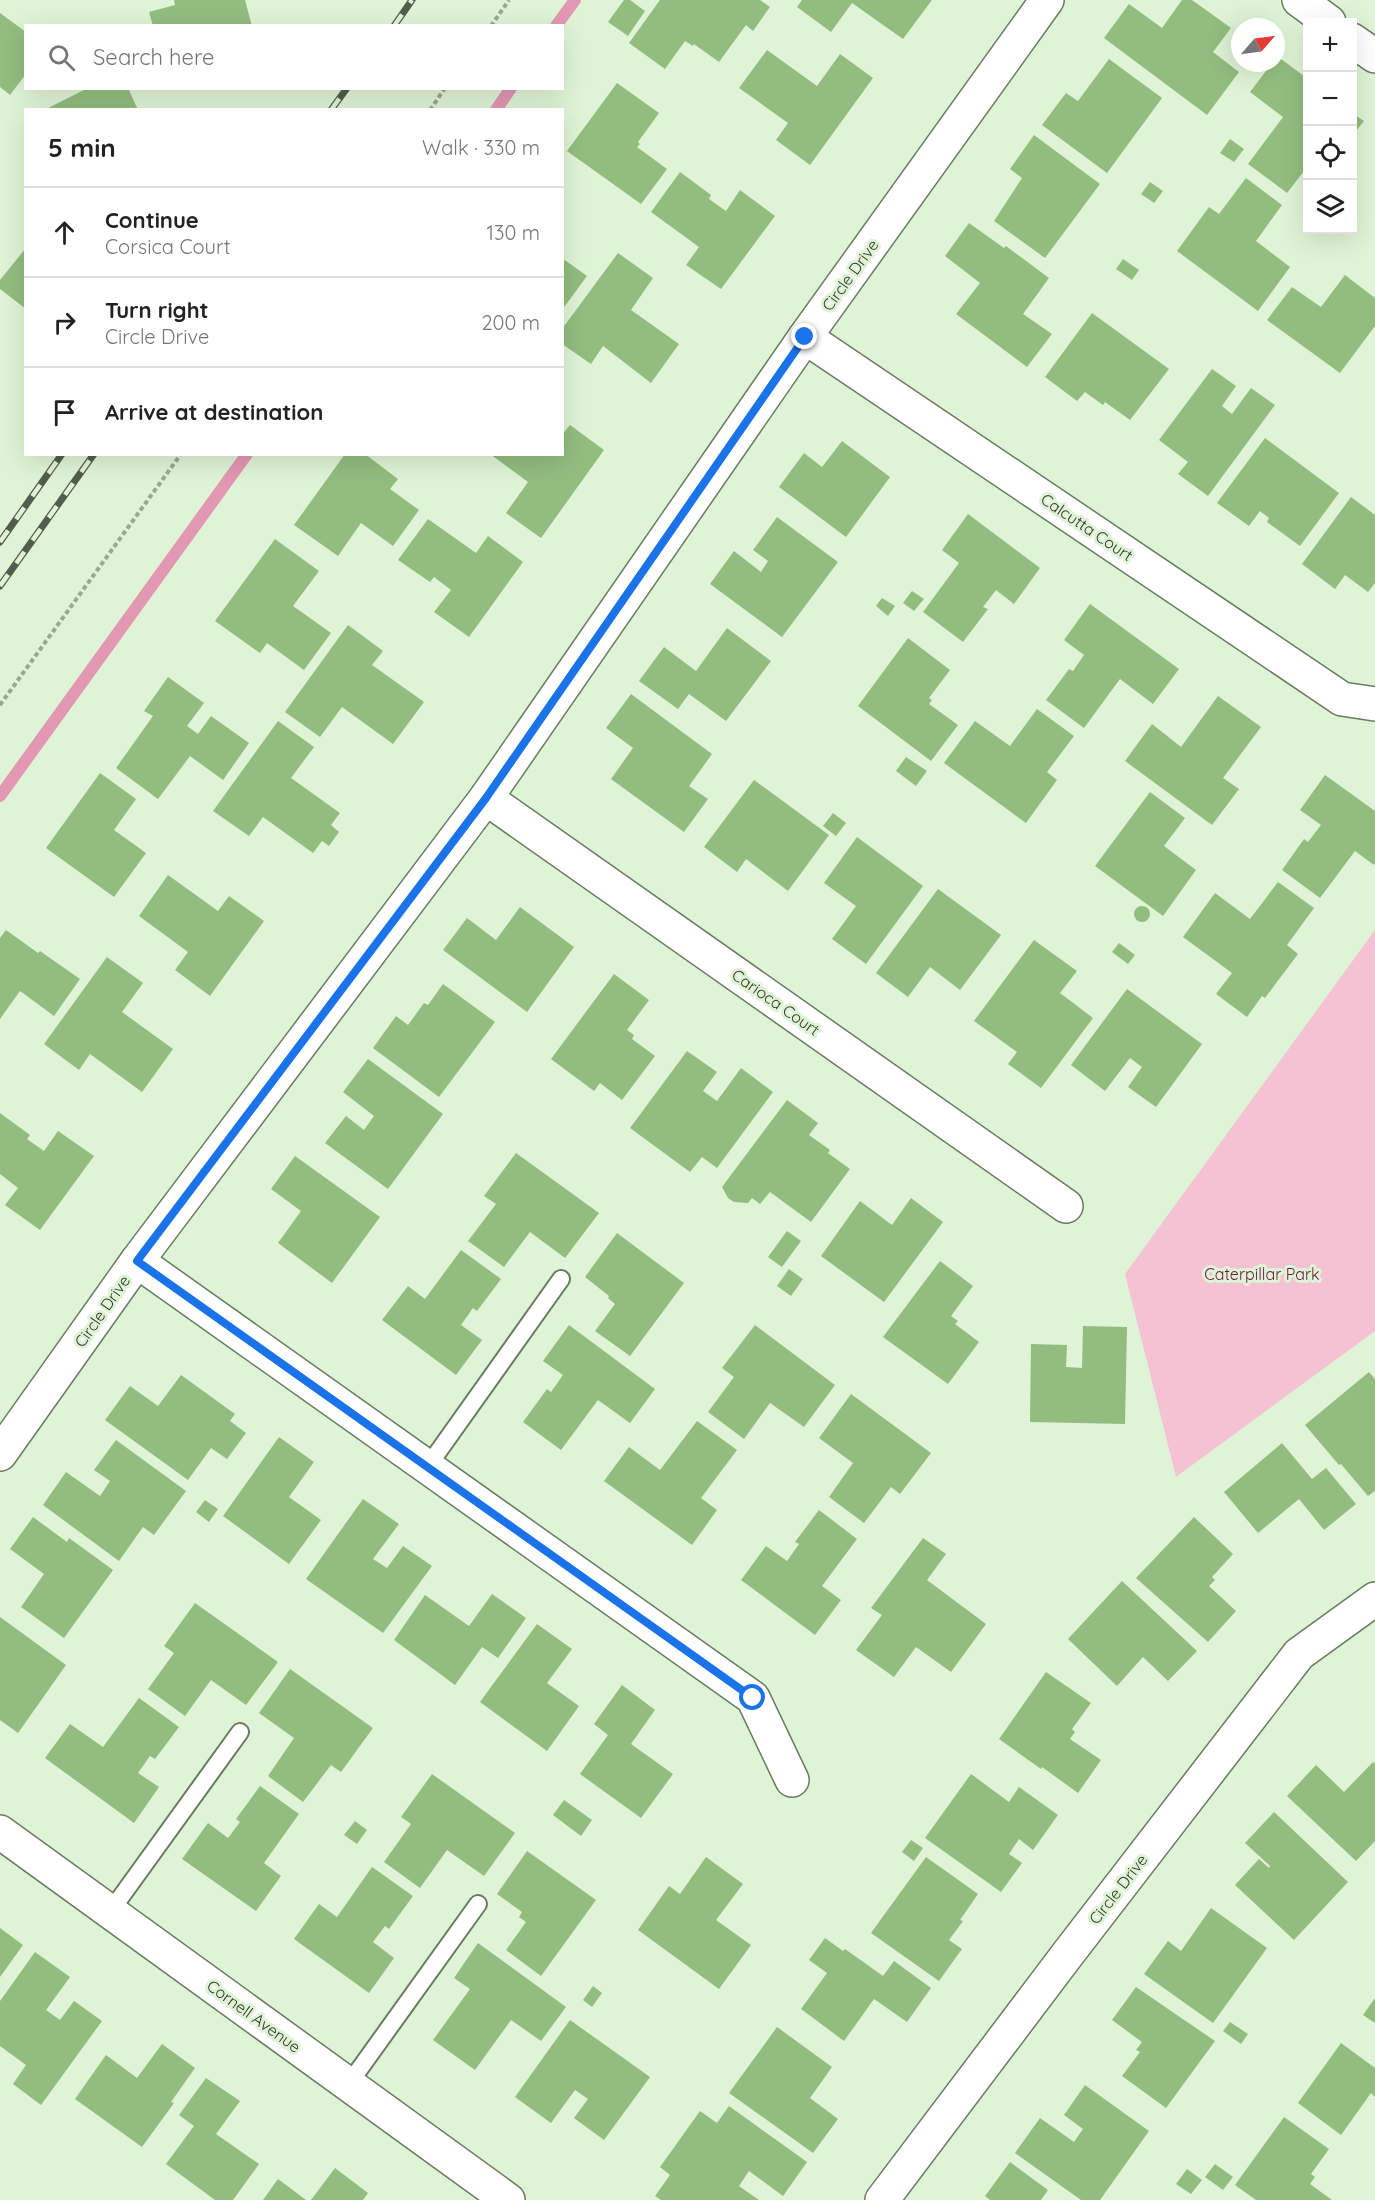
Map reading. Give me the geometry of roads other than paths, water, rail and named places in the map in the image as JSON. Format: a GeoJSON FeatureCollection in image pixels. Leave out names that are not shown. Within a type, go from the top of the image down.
{"type":"FeatureCollection","features":[{"type":"Feature","properties":{"kind":"street"},"geometry":{"type":"LineString","coordinates":[[1299,0],[1324,18]]}},
{"type":"Feature","properties":{"kind":"street","name":"Circle Drive"},"geometry":{"type":"LineString","coordinates":[[0,1454],[137,1261],[486,798],[1038,3]]}},
{"type":"Feature","properties":{"kind":"street"},"geometry":{"type":"LineString","coordinates":[[1357,43],[1375,56]]}},
{"type":"Feature","properties":{"kind":"street","name":"Calcutta Court"},"geometry":{"type":"LineString","coordinates":[[805,337],[1342,699],[1375,704]]}},
{"type":"Feature","properties":{"kind":"street","name":"Carioca Court"},"geometry":{"type":"LineString","coordinates":[[486,798],[1066,1206]]}},
{"type":"Feature","properties":{"kind":"street"},"geometry":{"type":"LineString","coordinates":[[137,1261],[753,1698],[792,1780]]}},
{"type":"Feature","properties":{"kind":"street","name":"Circle Drive"},"geometry":{"type":"LineString","coordinates":[[882,2200],[1299,1654],[1375,1599]]}},
{"type":"Feature","properties":{"kind":"street","name":"Cornell Avenue"},"geometry":{"type":"LineString","coordinates":[[0,1832],[508,2200]]}},
{"type":"Feature","properties":{"kind":"lane"},"geometry":{"type":"LineString","coordinates":[[428,1466],[561,1279]]}},
{"type":"Feature","properties":{"kind":"lane"},"geometry":{"type":"LineString","coordinates":[[110,1912],[240,1732]]}},
{"type":"Feature","properties":{"kind":"lane"},"geometry":{"type":"LineString","coordinates":[[348,2085],[478,1904]]}},
{"type":"Feature","properties":{"kind":"waterway"},"geometry":{"type":"LineString","coordinates":[[557,24],[575,0]]}},
{"type":"Feature","properties":{"kind":"waterway"},"geometry":{"type":"LineString","coordinates":[[497,108],[510,90]]}},
{"type":"Feature","properties":{"kind":"waterway"},"geometry":{"type":"LineString","coordinates":[[0,796],[246,456]]}},
{"type":"Feature","properties":{"kind":"railway"},"geometry":{"type":"LineString","coordinates":[[395,24],[412,0]]}},
{"type":"Feature","properties":{"kind":"railway"},"geometry":{"type":"LineString","coordinates":[[332,108],[346,90]]}},
{"type":"Feature","properties":{"kind":"railway"},"geometry":{"type":"LineString","coordinates":[[0,542],[61,456]]}},
{"type":"Feature","properties":{"kind":"railway"},"geometry":{"type":"LineString","coordinates":[[0,586],[93,456]]}},
{"type":"Feature","properties":{"kind":"park label","name":"Caterpillar Park"},"geometry":{"type":"Point","coordinates":[1262,1274]}}]}
